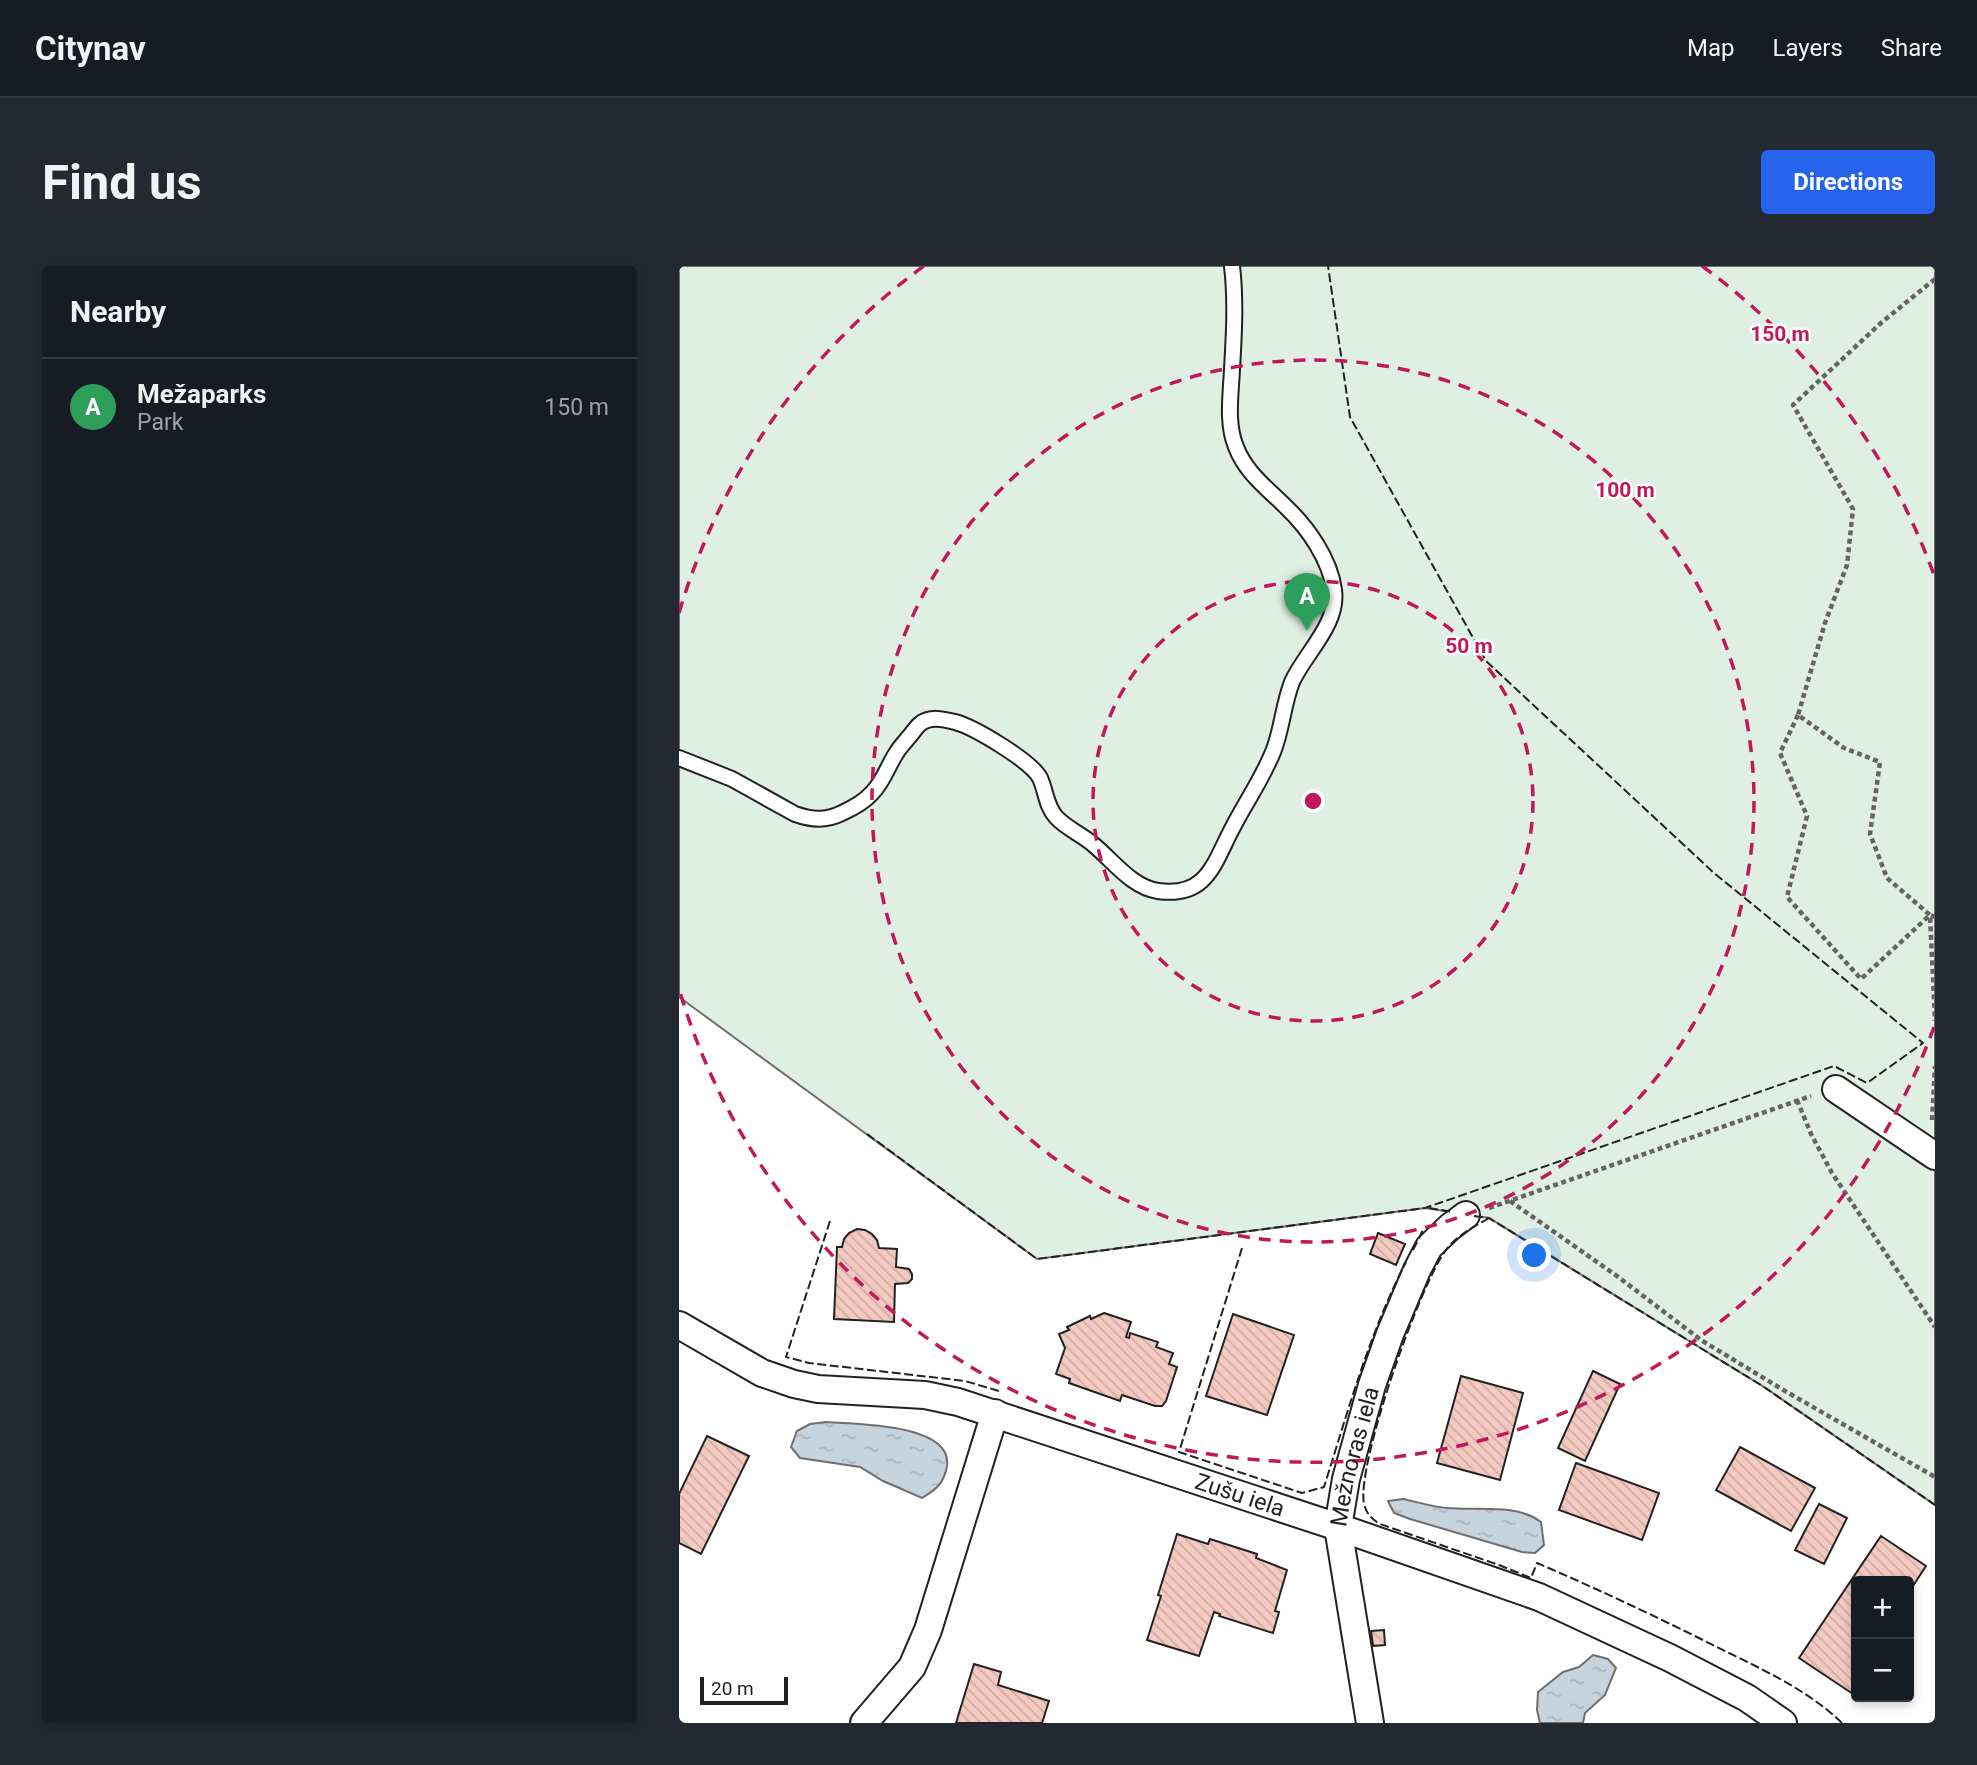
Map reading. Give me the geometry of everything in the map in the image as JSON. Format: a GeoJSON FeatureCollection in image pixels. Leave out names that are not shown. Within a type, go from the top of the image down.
{"type":"FeatureCollection","features":[{"type":"Feature","properties":{"kind":"street"},"geometry":{"type":"LineString","coordinates":[[1836,1089],[1932,1154]]}},
{"type":"Feature","properties":{"kind":"street","name":"Mežnoras iela"},"geometry":{"type":"LineString","coordinates":[[1370,1723],[1338,1527],[1346,1479],[1372,1385],[1417,1270],[1429,1247],[1466,1215]]}},
{"type":"Feature","properties":{"kind":"street","name":"Zušu iela"},"geometry":{"type":"LineString","coordinates":[[679,1325],[762,1374],[794,1384],[845,1391],[925,1395],[957,1402],[1338,1527],[1539,1597],[1670,1658],[1747,1698],[1783,1723]]}},
{"type":"Feature","properties":{"kind":"street"},"geometry":{"type":"LineString","coordinates":[[865,1723],[912,1667],[918,1655],[995,1413]]}},
{"type":"Feature","properties":{"kind":"lane"},"geometry":{"type":"LineString","coordinates":[[679,758],[723,775],[795,814],[805,818],[824,819],[848,810],[873,793],[896,752],[920,724],[936,718],[958,723],[1008,749],[1025,762],[1039,776],[1054,815],[1093,844],[1123,873],[1148,888],[1168,891],[1179,891],[1202,882],[1216,864],[1231,829],[1261,779],[1274,750],[1293,680],[1324,629],[1335,601],[1328,570],[1311,536],[1289,509],[1256,478],[1244,463],[1234,442],[1230,418],[1234,316],[1232,266]]}},
{"type":"Feature","properties":{"kind":"path"},"geometry":{"type":"LineString","coordinates":[[1932,916],[1861,979],[1787,897],[1807,816],[1780,753],[1798,715],[1825,623],[1847,565],[1853,509],[1793,405],[1882,323],[1935,279]]}},
{"type":"Feature","properties":{"kind":"path"},"geometry":{"type":"LineString","coordinates":[[1798,715],[1844,748],[1880,761],[1870,834],[1887,878],[1932,916],[1935,1021]]}},
{"type":"Feature","properties":{"kind":"path"},"geometry":{"type":"LineString","coordinates":[[1932,1154],[1935,1066]]}},
{"type":"Feature","properties":{"kind":"path"},"geometry":{"type":"LineString","coordinates":[[1466,1215],[1797,1100],[1836,1089]]}},
{"type":"Feature","properties":{"kind":"path"},"geometry":{"type":"LineString","coordinates":[[1797,1100],[1832,1173],[1935,1327]]}},
{"type":"Feature","properties":{"kind":"path"},"geometry":{"type":"LineString","coordinates":[[1510,1201],[1617,1276],[1700,1340],[1935,1477]]}},
{"type":"Feature","properties":{"kind":"green space"},"geometry":{"type":"Polygon","coordinates":[[[679,266],[1935,266],[1935,1505],[1764,1387],[1489,1218],[1425,1208],[1037,1259],[679,997],[679,266]]]}},
{"type":"Feature","properties":{"kind":"water"},"geometry":{"type":"Polygon","coordinates":[[[826,1422],[878,1425],[918,1434],[934,1441],[945,1452],[947,1466],[944,1477],[936,1488],[922,1498],[883,1481],[860,1467],[800,1458],[791,1447],[797,1431],[810,1424],[826,1422]]]}},
{"type":"Feature","properties":{"kind":"water"},"geometry":{"type":"Polygon","coordinates":[[[1403,1499],[1459,1509],[1520,1512],[1541,1522],[1544,1545],[1535,1553],[1522,1552],[1410,1519],[1394,1513],[1388,1501],[1403,1499]]]}},
{"type":"Feature","properties":{"kind":"water"},"geometry":{"type":"Polygon","coordinates":[[[1593,1655],[1608,1659],[1616,1668],[1605,1695],[1585,1713],[1583,1723],[1540,1723],[1537,1710],[1538,1692],[1563,1672],[1579,1667],[1593,1655]]]}},
{"type":"Feature","properties":{"kind":"building"},"geometry":{"type":"Polygon","coordinates":[[[857,1229],[872,1234],[879,1248],[897,1249],[896,1267],[909,1269],[912,1274],[908,1283],[895,1284],[894,1322],[834,1319],[837,1247],[842,1247],[849,1233],[857,1229]]]}},
{"type":"Feature","properties":{"kind":"building"},"geometry":{"type":"Polygon","coordinates":[[[1378,1233],[1405,1244],[1396,1265],[1370,1254],[1378,1233]]]}},
{"type":"Feature","properties":{"kind":"building"},"geometry":{"type":"Polygon","coordinates":[[[1104,1313],[1131,1322],[1126,1337],[1129,1338],[1130,1333],[1158,1342],[1156,1347],[1173,1353],[1169,1364],[1177,1367],[1162,1406],[1122,1395],[1120,1401],[1069,1383],[1070,1379],[1056,1374],[1065,1348],[1059,1334],[1090,1316],[1091,1319],[1104,1313]]]}},
{"type":"Feature","properties":{"kind":"building"},"geometry":{"type":"Polygon","coordinates":[[[1233,1314],[1294,1335],[1267,1415],[1206,1396],[1233,1314]]]}},
{"type":"Feature","properties":{"kind":"building"},"geometry":{"type":"Polygon","coordinates":[[[1593,1371],[1620,1384],[1585,1461],[1558,1448],[1593,1371]]]}},
{"type":"Feature","properties":{"kind":"building"},"geometry":{"type":"Polygon","coordinates":[[[1461,1376],[1523,1393],[1500,1480],[1437,1463],[1461,1376]]]}},
{"type":"Feature","properties":{"kind":"building"},"geometry":{"type":"Polygon","coordinates":[[[707,1436],[749,1456],[701,1554],[679,1543],[679,1494],[707,1436]]]}},
{"type":"Feature","properties":{"kind":"building"},"geometry":{"type":"Polygon","coordinates":[[[1740,1447],[1815,1488],[1791,1531],[1716,1490],[1740,1447]]]}},
{"type":"Feature","properties":{"kind":"building"},"geometry":{"type":"Polygon","coordinates":[[[1576,1463],[1659,1493],[1642,1540],[1559,1510],[1576,1463]]]}},
{"type":"Feature","properties":{"kind":"building"},"geometry":{"type":"Polygon","coordinates":[[[1819,1504],[1847,1518],[1824,1564],[1795,1550],[1819,1504]]]}},
{"type":"Feature","properties":{"kind":"building"},"geometry":{"type":"Polygon","coordinates":[[[1177,1534],[1208,1544],[1210,1539],[1257,1554],[1256,1558],[1287,1570],[1275,1611],[1279,1612],[1273,1633],[1214,1612],[1199,1656],[1147,1640],[1177,1534]]]}},
{"type":"Feature","properties":{"kind":"building"},"geometry":{"type":"Polygon","coordinates":[[[1881,1536],[1926,1566],[1914,1584],[1914,1576],[1854,1576],[1881,1536]]]}},
{"type":"Feature","properties":{"kind":"building"},"geometry":{"type":"Polygon","coordinates":[[[1851,1581],[1851,1693],[1799,1658],[1851,1581]]]}},
{"type":"Feature","properties":{"kind":"building"},"geometry":{"type":"Polygon","coordinates":[[[1384,1630],[1385,1645],[1373,1646],[1371,1631],[1384,1630]]]}},
{"type":"Feature","properties":{"kind":"building"},"geometry":{"type":"Polygon","coordinates":[[[974,1664],[1001,1672],[998,1685],[1049,1701],[1042,1723],[956,1723],[974,1664]]]}},
{"type":"Feature","properties":{"kind":"fence"},"geometry":{"type":"LineString","coordinates":[[867,1134],[1037,1259],[1425,1208],[1834,1066],[1867,1083],[1923,1043],[1714,873],[1486,661],[1350,417],[1328,266]]}},
{"type":"Feature","properties":{"kind":"fence"},"geometry":{"type":"LineString","coordinates":[[1429,1208],[1453,1212]]}},
{"type":"Feature","properties":{"kind":"fence"},"geometry":{"type":"LineString","coordinates":[[1474,1216],[1489,1218],[1764,1387],[1935,1505]]}},
{"type":"Feature","properties":{"kind":"fence"},"geometry":{"type":"LineString","coordinates":[[1489,1218],[1450,1245],[1421,1299],[1392,1375],[1370,1453],[1364,1483],[1364,1504],[1368,1514],[1380,1524],[1531,1578],[1537,1563],[1572,1578],[1765,1671],[1798,1689],[1842,1723]]}},
{"type":"Feature","properties":{"kind":"fence"},"geometry":{"type":"LineString","coordinates":[[830,1221],[786,1357],[809,1363],[965,1381],[999,1391]]}},
{"type":"Feature","properties":{"kind":"fence"},"geometry":{"type":"LineString","coordinates":[[1413,1250],[1424,1228]]}},
{"type":"Feature","properties":{"kind":"fence"},"geometry":{"type":"LineString","coordinates":[[1242,1248],[1179,1452],[1302,1493],[1324,1487],[1370,1345],[1406,1262]]}},
{"type":"Feature","properties":{"kind":"place","name":"Mežaparks"},"geometry":{"type":"Point","coordinates":[1307,631]}}]}
